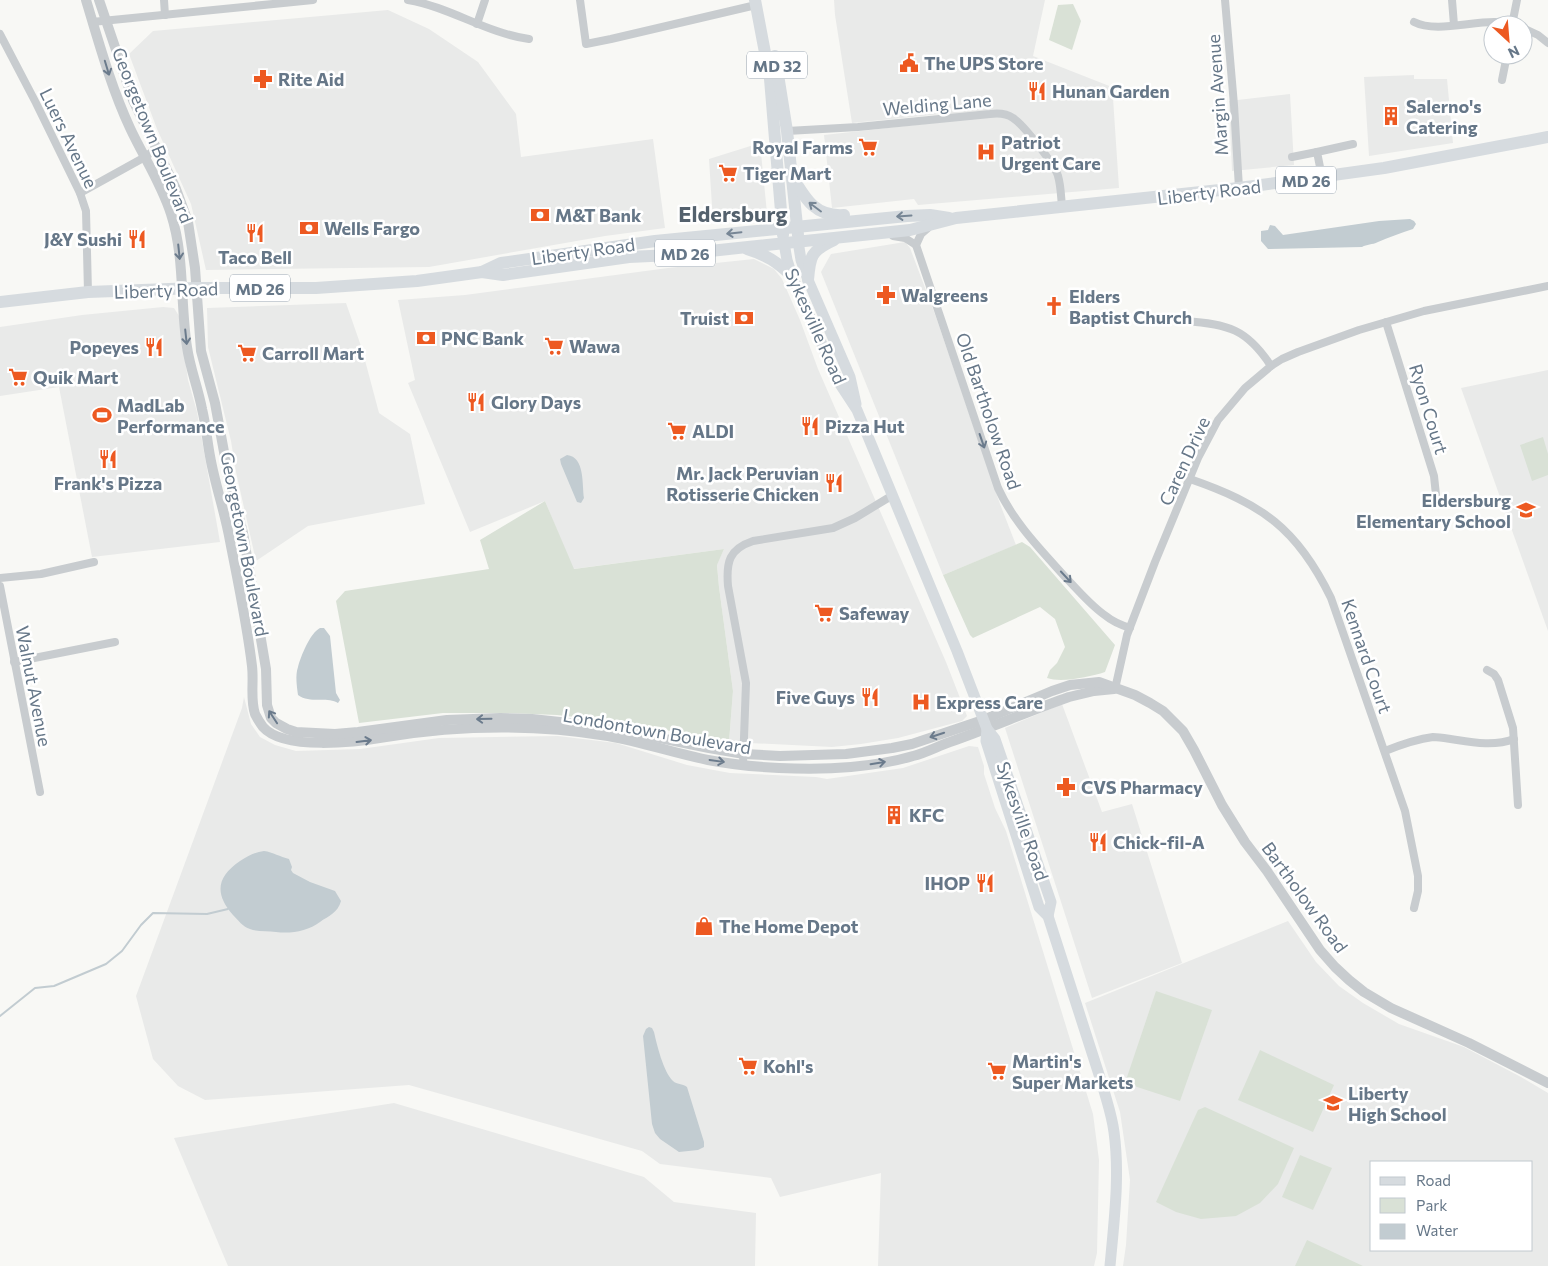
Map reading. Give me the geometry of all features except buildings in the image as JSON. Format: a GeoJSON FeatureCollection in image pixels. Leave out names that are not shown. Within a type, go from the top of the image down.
{"type":"FeatureCollection","features":[{"type":"Feature","properties":{"kind":"main road","name":"Sykesville Road"},"geometry":{"type":"LineString","coordinates":[[758,2],[775,55],[787,131],[801,260],[850,377],[857,410]]}},
{"type":"Feature","properties":{"kind":"main road","name":"Sykesville Road"},"geometry":{"type":"LineString","coordinates":[[758,2],[770,79],[782,228],[787,260],[792,276],[838,381],[857,410],[957,650],[985,724],[996,739],[1051,902],[1048,916],[1103,1087],[1114,1131],[1117,1183],[1110,1266]]}},
{"type":"Feature","properties":{"kind":"main road","name":"Liberty Road"},"geometry":{"type":"LineString","coordinates":[[0,302],[88,292],[183,288],[326,287],[418,281],[482,272],[503,275],[629,257],[672,255],[881,233],[931,226],[956,218],[1239,188],[1414,163],[1548,137]]}},
{"type":"Feature","properties":{"kind":"main road"},"geometry":{"type":"LineString","coordinates":[[791,175],[805,199],[819,210],[835,216],[862,214],[878,218]]}},
{"type":"Feature","properties":{"kind":"main road","name":"Liberty Road"},"geometry":{"type":"LineString","coordinates":[[482,272],[501,263],[655,241],[878,218],[930,215],[956,218]]}},
{"type":"Feature","properties":{"kind":"main road"},"geometry":{"type":"LineString","coordinates":[[808,280],[813,253],[824,244],[842,237]]}},
{"type":"Feature","properties":{"kind":"main road"},"geometry":{"type":"LineString","coordinates":[[740,247],[770,258],[792,276]]}},
{"type":"Feature","properties":{"kind":"street","name":"Georgetown Boulevard"},"geometry":{"type":"LineString","coordinates":[[86,0],[120,105],[171,212],[178,243],[188,353],[202,406],[210,456],[230,537],[252,670],[256,717],[269,732],[287,740],[316,738]]}},
{"type":"Feature","properties":{"kind":"street","name":"Georgetown Boulevard"},"geometry":{"type":"LineString","coordinates":[[99,0],[133,100],[176,189],[188,222],[201,351],[215,403],[229,479],[243,533],[265,659],[269,713],[276,723],[287,729],[316,738]]}},
{"type":"Feature","properties":{"kind":"street"},"geometry":{"type":"LineString","coordinates":[[164,0],[165,15]]}},
{"type":"Feature","properties":{"kind":"street"},"geometry":{"type":"LineString","coordinates":[[92,22],[165,15],[243,4],[313,0]]}},
{"type":"Feature","properties":{"kind":"street"},"geometry":{"type":"LineString","coordinates":[[408,0],[438,8],[502,33],[529,39]]}},
{"type":"Feature","properties":{"kind":"street"},"geometry":{"type":"LineString","coordinates":[[478,24],[485,0]]}},
{"type":"Feature","properties":{"kind":"street"},"geometry":{"type":"LineString","coordinates":[[580,0],[586,44],[758,2]]}},
{"type":"Feature","properties":{"kind":"street","name":"Margin Avenue"},"geometry":{"type":"LineString","coordinates":[[1225,0],[1234,96],[1239,188]]}},
{"type":"Feature","properties":{"kind":"street"},"geometry":{"type":"LineString","coordinates":[[1452,0],[1454,24]]}},
{"type":"Feature","properties":{"kind":"street"},"geometry":{"type":"LineString","coordinates":[[1515,15],[1517,0]]}},
{"type":"Feature","properties":{"kind":"street"},"geometry":{"type":"LineString","coordinates":[[1414,22],[1437,27],[1483,23]]}},
{"type":"Feature","properties":{"kind":"street"},"geometry":{"type":"LineString","coordinates":[[1533,33],[1548,43]]}},
{"type":"Feature","properties":{"kind":"street","name":"Luers Avenue"},"geometry":{"type":"LineString","coordinates":[[0,34],[80,192],[86,211],[88,292]]}},
{"type":"Feature","properties":{"kind":"street"},"geometry":{"type":"LineString","coordinates":[[1502,80],[1505,65]]}},
{"type":"Feature","properties":{"kind":"street","name":"Welding Lane"},"geometry":{"type":"LineString","coordinates":[[787,131],[858,127],[1004,114],[1010,116],[1022,126],[1055,168],[1060,182],[1062,207]]}},
{"type":"Feature","properties":{"kind":"street"},"geometry":{"type":"LineString","coordinates":[[1292,157],[1353,144]]}},
{"type":"Feature","properties":{"kind":"street"},"geometry":{"type":"LineString","coordinates":[[80,192],[145,157],[156,149]]}},
{"type":"Feature","properties":{"kind":"street"},"geometry":{"type":"LineString","coordinates":[[1317,152],[1322,177]]}},
{"type":"Feature","properties":{"kind":"street"},"geometry":{"type":"LineString","coordinates":[[881,233],[905,238],[916,245],[921,234],[931,226]]}},
{"type":"Feature","properties":{"kind":"street","name":"Old Bartholow Road"},"geometry":{"type":"LineString","coordinates":[[916,245],[998,488],[1009,511],[1026,534],[1084,596],[1105,616],[1130,628]]}},
{"type":"Feature","properties":{"kind":"street","name":"Caren Drive"},"geometry":{"type":"LineString","coordinates":[[1115,689],[1130,628],[1198,458],[1218,420],[1245,388],[1271,366],[1298,352],[1386,322],[1424,311],[1548,286]]}},
{"type":"Feature","properties":{"kind":"street"},"geometry":{"type":"LineString","coordinates":[[1185,321],[1214,324],[1244,334],[1262,352],[1271,366]]}},
{"type":"Feature","properties":{"kind":"street","name":"Ryon Court"},"geometry":{"type":"LineString","coordinates":[[1386,322],[1434,476],[1436,494],[1432,504]]}},
{"type":"Feature","properties":{"kind":"street","name":"Kennard Court"},"geometry":{"type":"LineString","coordinates":[[1190,479],[1234,496],[1258,509],[1292,537],[1313,564],[1331,598],[1405,811],[1418,876],[1418,891],[1414,908]]}},
{"type":"Feature","properties":{"kind":"street"},"geometry":{"type":"LineString","coordinates":[[743,765],[746,683],[728,586],[729,559],[737,549],[753,541],[833,528],[855,518],[893,495]]}},
{"type":"Feature","properties":{"kind":"street"},"geometry":{"type":"LineString","coordinates":[[0,578],[41,574],[94,562]]}},
{"type":"Feature","properties":{"kind":"street","name":"Walnut Avenue"},"geometry":{"type":"LineString","coordinates":[[0,586],[40,792]]}},
{"type":"Feature","properties":{"kind":"street"},"geometry":{"type":"LineString","coordinates":[[14,662],[115,642]]}},
{"type":"Feature","properties":{"kind":"street"},"geometry":{"type":"LineString","coordinates":[[1487,670],[1494,674],[1498,680],[1513,728],[1518,805]]}},
{"type":"Feature","properties":{"kind":"street","name":"Bartholow Road"},"geometry":{"type":"LineString","coordinates":[[985,724],[1052,692],[1088,683],[1100,682],[1135,695],[1157,707],[1182,731],[1192,746],[1236,829],[1316,944],[1335,967],[1364,992],[1391,1008],[1469,1043],[1548,1083]]}},
{"type":"Feature","properties":{"kind":"street"},"geometry":{"type":"LineString","coordinates":[[1051,703],[1053,698],[1088,683]]}},
{"type":"Feature","properties":{"kind":"street","name":"Bartholow Road"},"geometry":{"type":"LineString","coordinates":[[985,724],[1094,691],[1115,689]]}},
{"type":"Feature","properties":{"kind":"street","name":"Londontown Boulevard"},"geometry":{"type":"LineString","coordinates":[[316,738],[448,720],[532,719],[606,727],[744,754],[780,756],[871,752],[912,744],[985,724]]}},
{"type":"Feature","properties":{"kind":"street","name":"Londontown Boulevard"},"geometry":{"type":"LineString","coordinates":[[316,738],[359,742],[419,732],[469,728],[532,728],[566,730],[605,736],[707,760],[743,765],[828,768],[874,764],[915,756],[985,724]]}},
{"type":"Feature","properties":{"kind":"street"},"geometry":{"type":"LineString","coordinates":[[1385,751],[1407,743],[1435,737],[1482,743],[1505,742],[1514,739]]}},
{"type":"Feature","properties":{"kind":"shaded area"},"geometry":{"type":"Polygon","coordinates":[[[834,0],[1045,0],[1033,56],[1122,91],[1120,97],[1113,98],[1119,188],[918,205],[914,199],[832,208],[824,135],[943,122],[942,114],[852,123],[834,0]]]}},
{"type":"Feature","properties":{"kind":"shaded area"},"geometry":{"type":"Polygon","coordinates":[[[388,10],[429,29],[478,62],[516,114],[521,157],[653,139],[665,228],[605,236],[429,267],[206,270],[191,204],[157,129],[129,54],[153,31],[388,10]]]}},
{"type":"Feature","properties":{"kind":"shaded area"},"geometry":{"type":"Polygon","coordinates":[[[1414,75],[1414,79],[1447,79],[1453,143],[1369,156],[1364,77],[1414,75]]]}},
{"type":"Feature","properties":{"kind":"shaded area"},"geometry":{"type":"Polygon","coordinates":[[[1290,94],[1294,165],[1232,171],[1229,101],[1290,94]]]}},
{"type":"Feature","properties":{"kind":"shaded area"},"geometry":{"type":"Polygon","coordinates":[[[760,143],[767,213],[763,218],[713,222],[709,159],[760,143]]]}},
{"type":"Feature","properties":{"kind":"shaded area"},"geometry":{"type":"Polygon","coordinates":[[[905,242],[910,248],[936,317],[1000,504],[1016,545],[943,575],[821,272],[831,254],[905,242]]]}},
{"type":"Feature","properties":{"kind":"shaded area"},"geometry":{"type":"Polygon","coordinates":[[[754,259],[774,269],[782,279],[818,369],[946,662],[967,716],[962,721],[898,738],[832,747],[729,742],[733,691],[717,564],[724,549],[573,569],[545,501],[470,532],[408,383],[415,380],[398,300],[465,295],[668,268],[754,259]]]}},
{"type":"Feature","properties":{"kind":"shaded area"},"geometry":{"type":"Polygon","coordinates":[[[346,303],[362,349],[379,413],[410,434],[425,504],[308,526],[256,561],[231,441],[208,347],[207,308],[346,303]]]}},
{"type":"Feature","properties":{"kind":"shaded area"},"geometry":{"type":"Polygon","coordinates":[[[163,307],[174,308],[179,316],[188,380],[197,412],[220,542],[92,557],[59,387],[0,396],[0,327],[82,315],[163,307]]]}},
{"type":"Feature","properties":{"kind":"shaded area","name":"Eldersburg Elementary School"},"geometry":{"type":"Polygon","coordinates":[[[1548,370],[1548,631],[1461,388],[1548,370]]]}},
{"type":"Feature","properties":{"kind":"shaded area"},"geometry":{"type":"Polygon","coordinates":[[[244,697],[251,724],[260,737],[275,745],[296,751],[360,749],[439,738],[558,736],[616,743],[687,765],[730,773],[827,779],[903,768],[969,746],[978,747],[984,766],[984,774],[995,808],[1006,831],[1093,1114],[1099,1160],[1097,1253],[1094,1266],[878,1266],[881,1173],[780,1197],[771,1178],[660,1164],[642,1151],[409,1085],[205,1100],[178,1086],[153,1059],[136,996],[242,708],[244,697]]]}},
{"type":"Feature","properties":{"kind":"shaded area"},"geometry":{"type":"Polygon","coordinates":[[[1062,704],[1102,812],[1132,804],[1182,963],[1092,998],[1005,728],[1062,704]]]}},
{"type":"Feature","properties":{"kind":"shaded area","name":"Liberty High School"},"geometry":{"type":"Polygon","coordinates":[[[1288,921],[1316,962],[1339,986],[1363,1003],[1399,1024],[1464,1047],[1548,1093],[1548,1266],[1123,1266],[1130,1180],[1120,1112],[1085,1003],[1288,921]]]}},
{"type":"Feature","properties":{"kind":"shaded area"},"geometry":{"type":"Polygon","coordinates":[[[394,1103],[644,1177],[674,1202],[756,1213],[755,1266],[228,1266],[174,1138],[394,1103]]]}},
{"type":"Feature","properties":{"kind":"green space"},"geometry":{"type":"Polygon","coordinates":[[[1073,4],[1081,21],[1072,50],[1049,40],[1058,5],[1073,4]]]}},
{"type":"Feature","properties":{"kind":"green space"},"geometry":{"type":"Polygon","coordinates":[[[1543,437],[1548,454],[1548,475],[1532,481],[1520,445],[1543,437]]]}},
{"type":"Feature","properties":{"kind":"green space"},"geometry":{"type":"Polygon","coordinates":[[[545,501],[574,569],[724,549],[717,565],[733,691],[729,742],[622,722],[557,715],[443,713],[359,723],[336,601],[345,591],[489,569],[480,540],[545,501]]]}},
{"type":"Feature","properties":{"kind":"green space"},"geometry":{"type":"Polygon","coordinates":[[[1022,542],[1030,547],[1115,645],[1105,672],[1068,680],[1047,678],[1065,647],[1055,619],[1040,607],[973,638],[970,635],[943,575],[1022,542]]]}},
{"type":"Feature","properties":{"kind":"green space"},"geometry":{"type":"Polygon","coordinates":[[[1156,991],[1212,1010],[1180,1101],[1125,1083],[1156,991]]]}},
{"type":"Feature","properties":{"kind":"green space"},"geometry":{"type":"Polygon","coordinates":[[[1260,1050],[1334,1085],[1313,1132],[1238,1100],[1260,1050]]]}},
{"type":"Feature","properties":{"kind":"green space"},"geometry":{"type":"Polygon","coordinates":[[[1205,1107],[1294,1148],[1278,1184],[1260,1203],[1236,1216],[1201,1219],[1176,1212],[1156,1202],[1198,1110],[1205,1107]]]}},
{"type":"Feature","properties":{"kind":"green space"},"geometry":{"type":"Polygon","coordinates":[[[1300,1155],[1332,1168],[1313,1210],[1282,1197],[1300,1155]]]}},
{"type":"Feature","properties":{"kind":"green space"},"geometry":{"type":"Polygon","coordinates":[[[1307,1240],[1363,1266],[1295,1266],[1307,1240]]]}},
{"type":"Feature","properties":{"kind":"water"},"geometry":{"type":"Polygon","coordinates":[[[1410,219],[1416,224],[1413,229],[1362,247],[1268,249],[1261,241],[1261,231],[1268,230],[1270,225],[1275,226],[1283,235],[1379,221],[1410,219]]]}},
{"type":"Feature","properties":{"kind":"water"},"geometry":{"type":"Polygon","coordinates":[[[567,455],[577,461],[582,472],[584,498],[581,503],[577,502],[561,464],[560,459],[567,455]]]}},
{"type":"Feature","properties":{"kind":"water"},"geometry":{"type":"Polygon","coordinates":[[[320,628],[324,628],[330,636],[336,693],[340,700],[338,703],[329,700],[303,698],[298,695],[296,677],[299,662],[309,640],[320,628]]]}},
{"type":"Feature","properties":{"kind":"water"},"geometry":{"type":"Polygon","coordinates":[[[264,851],[289,859],[293,873],[310,882],[335,891],[341,901],[338,908],[310,928],[288,933],[259,931],[243,925],[233,915],[223,900],[221,886],[223,879],[232,867],[249,856],[264,851]]]}},
{"type":"Feature","properties":{"kind":"water"},"geometry":{"type":"Polygon","coordinates":[[[649,1027],[654,1032],[661,1058],[669,1077],[687,1087],[704,1142],[704,1147],[698,1150],[679,1152],[660,1139],[655,1133],[652,1124],[643,1036],[649,1027]]]}},
{"type":"Feature","properties":{"kind":"waterway"},"geometry":{"type":"LineString","coordinates":[[0,1016],[35,988],[54,986],[106,964],[122,951],[141,925],[153,913],[207,914],[228,909]]}},
{"type":"Feature","properties":{"kind":"place","name":"The UPS Store"},"geometry":{"type":"Point","coordinates":[909,63]}},
{"type":"Feature","properties":{"kind":"place","name":"Rite Aid"},"geometry":{"type":"Point","coordinates":[263,79]}},
{"type":"Feature","properties":{"kind":"place","name":"Hunan Garden"},"geometry":{"type":"Point","coordinates":[1037,91]}},
{"type":"Feature","properties":{"kind":"place","name":"Salerno's Catering"},"geometry":{"type":"Point","coordinates":[1391,116]}},
{"type":"Feature","properties":{"kind":"place","name":"Royal Farms"},"geometry":{"type":"Point","coordinates":[868,147]}},
{"type":"Feature","properties":{"kind":"place","name":"Patriot Urgent Care"},"geometry":{"type":"Point","coordinates":[986,152]}},
{"type":"Feature","properties":{"kind":"place","name":"Tiger Mart"},"geometry":{"type":"Point","coordinates":[728,173]}},
{"type":"Feature","properties":{"kind":"place","name":"M&T Bank"},"geometry":{"type":"Point","coordinates":[540,215]}},
{"type":"Feature","properties":{"kind":"place","name":"Wells Fargo"},"geometry":{"type":"Point","coordinates":[309,228]}},
{"type":"Feature","properties":{"kind":"place","name":"Taco Bell"},"geometry":{"type":"Point","coordinates":[255,233]}},
{"type":"Feature","properties":{"kind":"place","name":"J&Y Sushi"},"geometry":{"type":"Point","coordinates":[137,239]}},
{"type":"Feature","properties":{"kind":"place","name":"Walgreens"},"geometry":{"type":"Point","coordinates":[886,295]}},
{"type":"Feature","properties":{"kind":"place","name":"Elders Baptist Church"},"geometry":{"type":"Point","coordinates":[1054,306]}},
{"type":"Feature","properties":{"kind":"place","name":"Truist"},"geometry":{"type":"Point","coordinates":[744,318]}},
{"type":"Feature","properties":{"kind":"place","name":"PNC Bank"},"geometry":{"type":"Point","coordinates":[426,338]}},
{"type":"Feature","properties":{"kind":"place","name":"Wawa"},"geometry":{"type":"Point","coordinates":[554,346]}},
{"type":"Feature","properties":{"kind":"place","name":"Popeyes"},"geometry":{"type":"Point","coordinates":[154,347]}},
{"type":"Feature","properties":{"kind":"place","name":"Carroll Mart"},"geometry":{"type":"Point","coordinates":[247,353]}},
{"type":"Feature","properties":{"kind":"place","name":"Quik Mart"},"geometry":{"type":"Point","coordinates":[18,377]}},
{"type":"Feature","properties":{"kind":"place","name":"Glory Days"},"geometry":{"type":"Point","coordinates":[476,402]}},
{"type":"Feature","properties":{"kind":"place","name":"MadLab Performance"},"geometry":{"type":"Point","coordinates":[102,415]}},
{"type":"Feature","properties":{"kind":"place","name":"Pizza Hut"},"geometry":{"type":"Point","coordinates":[810,426]}},
{"type":"Feature","properties":{"kind":"place","name":"ALDI"},"geometry":{"type":"Point","coordinates":[677,431]}},
{"type":"Feature","properties":{"kind":"place","name":"Frank's Pizza"},"geometry":{"type":"Point","coordinates":[108,459]}},
{"type":"Feature","properties":{"kind":"place","name":"Mr. Jack Peruvian Rotisserie Chicken"},"geometry":{"type":"Point","coordinates":[834,483]}},
{"type":"Feature","properties":{"kind":"place","name":"Eldersburg Elementary School"},"geometry":{"type":"Point","coordinates":[1526,510]}},
{"type":"Feature","properties":{"kind":"place","name":"Safeway"},"geometry":{"type":"Point","coordinates":[824,613]}},
{"type":"Feature","properties":{"kind":"place","name":"Five Guys"},"geometry":{"type":"Point","coordinates":[870,697]}},
{"type":"Feature","properties":{"kind":"place","name":"Express Care"},"geometry":{"type":"Point","coordinates":[921,702]}},
{"type":"Feature","properties":{"kind":"place","name":"CVS Pharmacy"},"geometry":{"type":"Point","coordinates":[1066,787]}},
{"type":"Feature","properties":{"kind":"place","name":"KFC"},"geometry":{"type":"Point","coordinates":[894,815]}},
{"type":"Feature","properties":{"kind":"place","name":"Chick-fil-A"},"geometry":{"type":"Point","coordinates":[1098,842]}},
{"type":"Feature","properties":{"kind":"place","name":"IHOP"},"geometry":{"type":"Point","coordinates":[985,883]}},
{"type":"Feature","properties":{"kind":"place","name":"The Home Depot"},"geometry":{"type":"Point","coordinates":[704,926]}},
{"type":"Feature","properties":{"kind":"place","name":"Kohl's"},"geometry":{"type":"Point","coordinates":[748,1066]}},
{"type":"Feature","properties":{"kind":"place","name":"Martin's Super Markets"},"geometry":{"type":"Point","coordinates":[997,1071]}},
{"type":"Feature","properties":{"kind":"place","name":"Liberty High School"},"geometry":{"type":"Point","coordinates":[1333,1103]}},
{"type":"Feature","properties":{"kind":"district","name":"Eldersburg"},"geometry":{"type":"Point","coordinates":[733,213]}}]}
